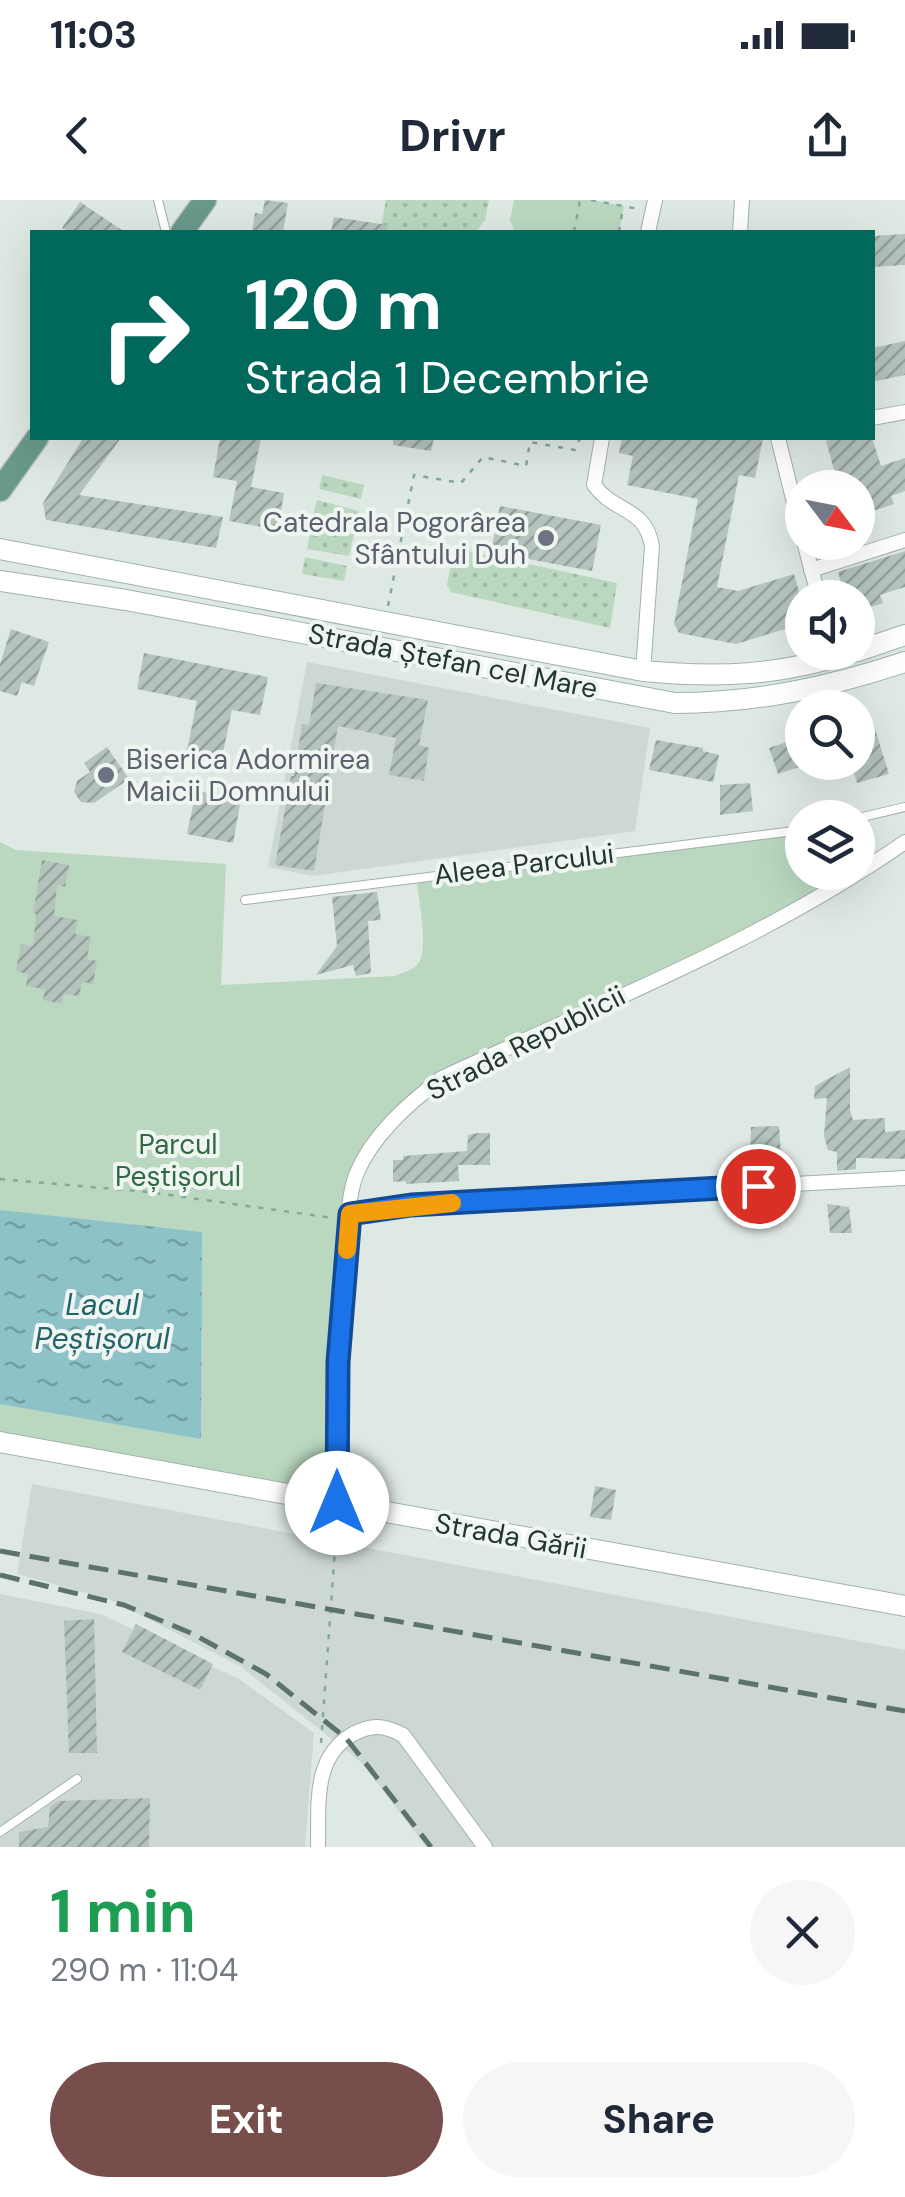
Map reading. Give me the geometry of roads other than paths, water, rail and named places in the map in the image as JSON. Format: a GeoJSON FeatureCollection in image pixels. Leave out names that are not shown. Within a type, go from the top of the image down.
{"type":"FeatureCollection","features":[{"type":"Feature","properties":{"kind":"main road"},"geometry":{"type":"LineString","coordinates":[[183,230],[205,200]]}},
{"type":"Feature","properties":{"kind":"main road"},"geometry":{"type":"LineString","coordinates":[[0,490],[35,440]]}},
{"type":"Feature","properties":{"kind":"main road","name":"Strada Ștefan cel Mare"},"geometry":{"type":"LineString","coordinates":[[0,549],[643,671],[705,677],[785,669]]}},
{"type":"Feature","properties":{"kind":"main road","name":"Strada Ștefan cel Mare"},"geometry":{"type":"LineString","coordinates":[[0,581],[53,587],[676,703],[728,703],[778,696],[844,682],[905,660]]}},
{"type":"Feature","properties":{"kind":"main road","name":"Strada Ștefan cel Mare"},"geometry":{"type":"LineString","coordinates":[[875,645],[901,637]]}},
{"type":"Feature","properties":{"kind":"main road"},"geometry":{"type":"LineString","coordinates":[[489,668],[494,642]]}},
{"type":"Feature","properties":{"kind":"main road","name":"Strada Gării"},"geometry":{"type":"LineString","coordinates":[[0,1442],[905,1606]]}},
{"type":"Feature","properties":{"kind":"street"},"geometry":{"type":"LineString","coordinates":[[648,230],[655,200]]}},
{"type":"Feature","properties":{"kind":"street"},"geometry":{"type":"LineString","coordinates":[[740,230],[742,200]]}},
{"type":"Feature","properties":{"kind":"street"},"geometry":{"type":"LineString","coordinates":[[875,417],[905,412]]}},
{"type":"Feature","properties":{"kind":"street"},"geometry":{"type":"LineString","coordinates":[[602,440],[594,485],[603,498],[649,528],[652,546],[643,671]]}},
{"type":"Feature","properties":{"kind":"street"},"geometry":{"type":"LineString","coordinates":[[779,440],[787,470]]}},
{"type":"Feature","properties":{"kind":"street"},"geometry":{"type":"LineString","coordinates":[[811,570],[905,540]]}},
{"type":"Feature","properties":{"kind":"street"},"geometry":{"type":"LineString","coordinates":[[808,560],[814,580]]}},
{"type":"Feature","properties":{"kind":"street"},"geometry":{"type":"LineString","coordinates":[[901,637],[905,660]]}},
{"type":"Feature","properties":{"kind":"street"},"geometry":{"type":"LineString","coordinates":[[844,682],[845,670]]}},
{"type":"Feature","properties":{"kind":"street","name":"Strada Republicii"},"geometry":{"type":"LineString","coordinates":[[337,1503],[338,1362],[349,1217],[356,1175],[384,1132],[411,1102],[442,1078],[754,932],[868,868],[905,842]]}},
{"type":"Feature","properties":{"kind":"street"},"geometry":{"type":"LineString","coordinates":[[349,1217],[411,1205],[905,1178]]}},
{"type":"Feature","properties":{"kind":"street"},"geometry":{"type":"LineString","coordinates":[[318,1847],[320,1780],[338,1743],[367,1726],[386,1726],[404,1735],[485,1847]]}},
{"type":"Feature","properties":{"kind":"lane"},"geometry":{"type":"LineString","coordinates":[[158,200],[166,230]]}},
{"type":"Feature","properties":{"kind":"lane"},"geometry":{"type":"LineString","coordinates":[[875,814],[905,808]]}},
{"type":"Feature","properties":{"kind":"lane","name":"Aleea Parcului"},"geometry":{"type":"LineString","coordinates":[[245,900],[785,832]]}},
{"type":"Feature","properties":{"kind":"lane"},"geometry":{"type":"LineString","coordinates":[[0,1832],[77,1779]]}},
{"type":"Feature","properties":{"kind":"water","name":"Lacul Peștișorul"},"geometry":{"type":"Polygon","coordinates":[[[0,1210],[202,1232],[201,1439],[0,1404],[0,1210]]]}},
{"type":"Feature","properties":{"kind":"railway"},"geometry":{"type":"LineString","coordinates":[[0,1551],[905,1711]]}},
{"type":"Feature","properties":{"kind":"railway"},"geometry":{"type":"LineString","coordinates":[[0,1575],[124,1605],[193,1634],[266,1674],[346,1738],[431,1847]]}},
{"type":"Feature","properties":{"kind":"place","name":"Catedrala Pogorârea Sfântului Duh"},"geometry":{"type":"Point","coordinates":[546,538]}},
{"type":"Feature","properties":{"kind":"place","name":"Biserica Adormirea Maicii Domnului"},"geometry":{"type":"Point","coordinates":[106,775]}},
{"type":"Feature","properties":{"kind":"park label","name":"Parcul Peștișorul"},"geometry":{"type":"Point","coordinates":[178,1160]}}]}
